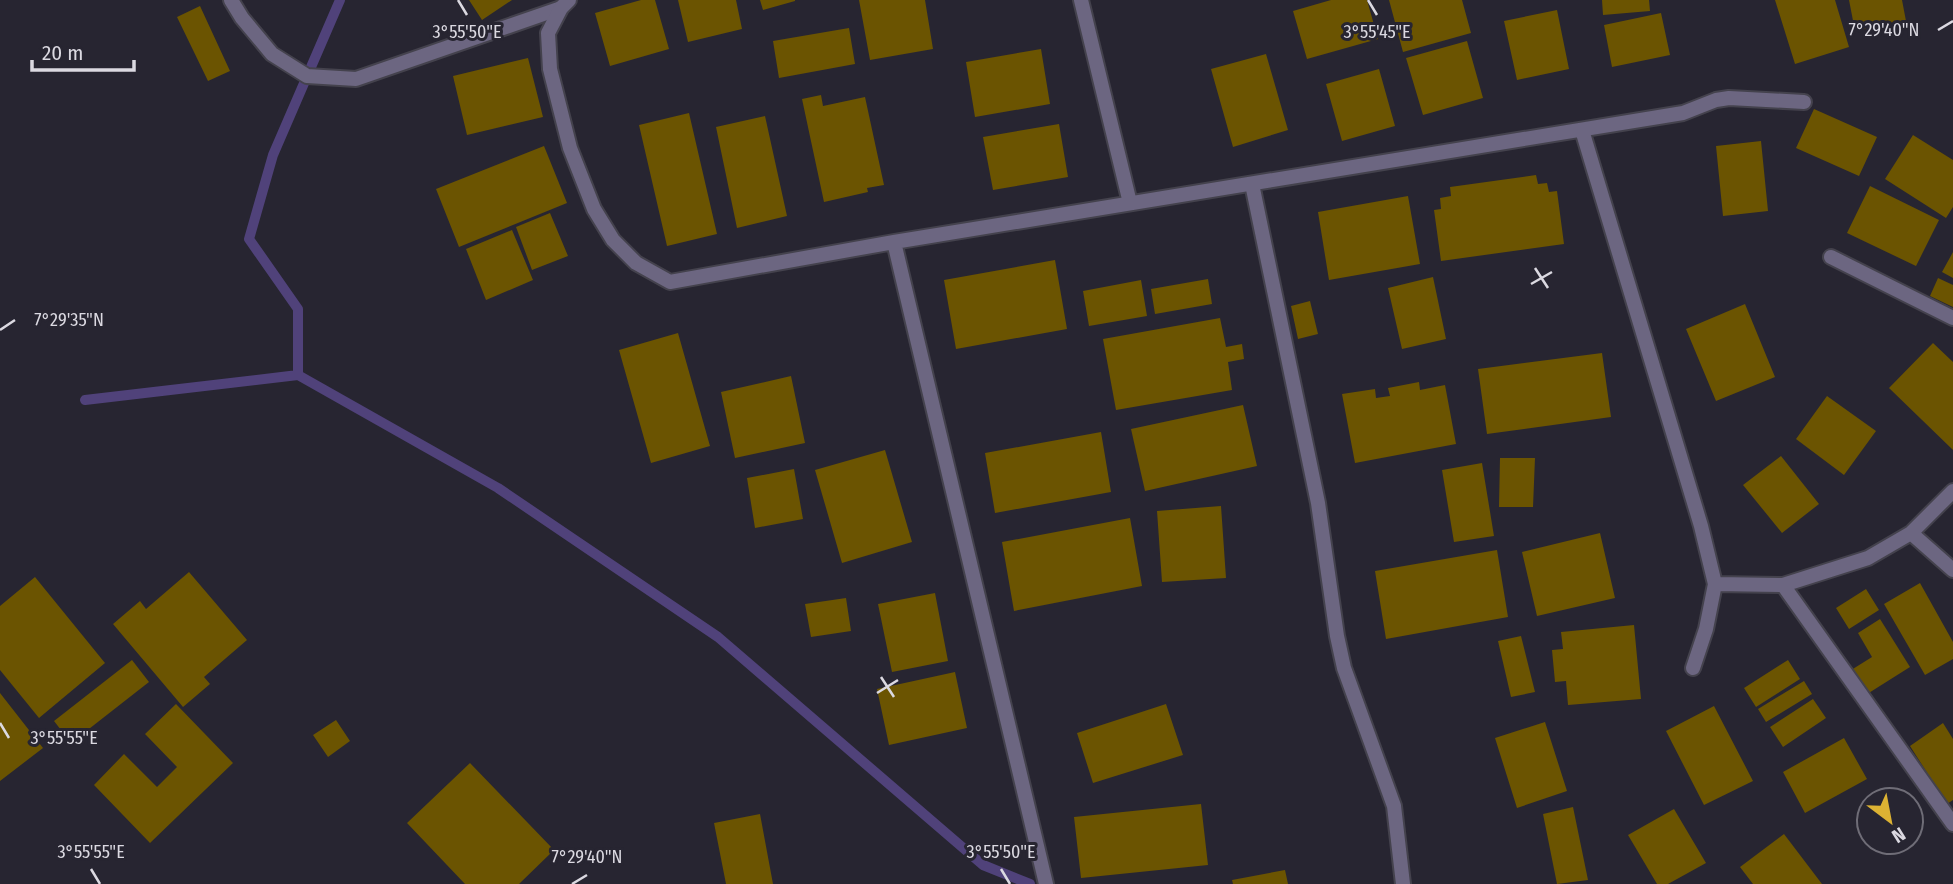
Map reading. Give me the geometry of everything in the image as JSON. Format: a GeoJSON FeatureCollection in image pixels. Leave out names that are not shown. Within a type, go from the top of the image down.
{"type":"FeatureCollection","features":[{"type":"Feature","properties":{"kind":"street"},"geometry":{"type":"LineString","coordinates":[[231,0],[242,18],[272,54],[307,76],[356,79],[563,3]]}},
{"type":"Feature","properties":{"kind":"street"},"geometry":{"type":"LineString","coordinates":[[1081,0],[1130,203]]}},
{"type":"Feature","properties":{"kind":"street"},"geometry":{"type":"LineString","coordinates":[[563,3],[548,33],[550,69],[570,148],[594,209],[613,240],[636,263],[670,282],[894,242],[1683,113],[1716,100],[1729,98],[1804,102]]}},
{"type":"Feature","properties":{"kind":"street"},"geometry":{"type":"LineString","coordinates":[[1582,130],[1701,526],[1715,584],[1706,629],[1693,668]]}},
{"type":"Feature","properties":{"kind":"street"},"geometry":{"type":"LineString","coordinates":[[1252,184],[1318,503],[1337,636],[1344,668],[1394,806],[1403,884]]}},
{"type":"Feature","properties":{"kind":"street"},"geometry":{"type":"LineString","coordinates":[[894,242],[1046,884]]}},
{"type":"Feature","properties":{"kind":"street"},"geometry":{"type":"LineString","coordinates":[[1831,257],[1953,318]]}},
{"type":"Feature","properties":{"kind":"street"},"geometry":{"type":"LineString","coordinates":[[1715,584],[1783,585],[1868,558],[1911,533],[1953,491]]}},
{"type":"Feature","properties":{"kind":"street"},"geometry":{"type":"LineString","coordinates":[[1911,533],[1953,570]]}},
{"type":"Feature","properties":{"kind":"street"},"geometry":{"type":"LineString","coordinates":[[1783,585],[1953,824]]}},
{"type":"Feature","properties":{"kind":"building"},"geometry":{"type":"Polygon","coordinates":[[[469,0],[512,0],[482,20],[469,0]]]}},
{"type":"Feature","properties":{"kind":"building"},"geometry":{"type":"Polygon","coordinates":[[[641,0],[655,0],[669,49],[610,66],[595,13],[641,0]]]}},
{"type":"Feature","properties":{"kind":"building"},"geometry":{"type":"Polygon","coordinates":[[[678,0],[736,0],[742,29],[688,42],[678,0]]]}},
{"type":"Feature","properties":{"kind":"building"},"geometry":{"type":"Polygon","coordinates":[[[760,0],[795,0],[795,1],[763,10],[760,0]]]}},
{"type":"Feature","properties":{"kind":"building"},"geometry":{"type":"Polygon","coordinates":[[[859,0],[925,0],[933,49],[870,60],[859,0]]]}},
{"type":"Feature","properties":{"kind":"building"},"geometry":{"type":"Polygon","coordinates":[[[1331,0],[1367,0],[1378,39],[1307,59],[1293,11],[1331,0]]]}},
{"type":"Feature","properties":{"kind":"building"},"geometry":{"type":"Polygon","coordinates":[[[1389,0],[1462,0],[1471,33],[1403,52],[1389,0]]]}},
{"type":"Feature","properties":{"kind":"building"},"geometry":{"type":"Polygon","coordinates":[[[1602,0],[1649,0],[1650,11],[1603,15],[1602,0]]]}},
{"type":"Feature","properties":{"kind":"building"},"geometry":{"type":"Polygon","coordinates":[[[1775,0],[1835,0],[1849,47],[1795,64],[1775,0]]]}},
{"type":"Feature","properties":{"kind":"building"},"geometry":{"type":"Polygon","coordinates":[[[1849,0],[1902,0],[1906,21],[1855,31],[1849,0]]]}},
{"type":"Feature","properties":{"kind":"building"},"geometry":{"type":"Polygon","coordinates":[[[200,6],[230,71],[208,81],[177,17],[200,6]]]}},
{"type":"Feature","properties":{"kind":"building"},"geometry":{"type":"Polygon","coordinates":[[[1557,10],[1569,69],[1517,80],[1504,21],[1557,10]]]}},
{"type":"Feature","properties":{"kind":"building"},"geometry":{"type":"Polygon","coordinates":[[[1661,13],[1670,55],[1612,67],[1604,25],[1661,13]]]}},
{"type":"Feature","properties":{"kind":"building"},"geometry":{"type":"Polygon","coordinates":[[[849,28],[855,64],[779,78],[773,41],[849,28]]]}},
{"type":"Feature","properties":{"kind":"building"},"geometry":{"type":"Polygon","coordinates":[[[1467,41],[1483,98],[1423,115],[1406,58],[1467,41]]]}},
{"type":"Feature","properties":{"kind":"building"},"geometry":{"type":"Polygon","coordinates":[[[1041,49],[1050,104],[975,117],[966,62],[1041,49]]]}},
{"type":"Feature","properties":{"kind":"building"},"geometry":{"type":"Polygon","coordinates":[[[1266,54],[1288,130],[1233,147],[1211,69],[1266,54]]]}},
{"type":"Feature","properties":{"kind":"building"},"geometry":{"type":"Polygon","coordinates":[[[528,58],[543,117],[467,135],[453,76],[528,58]]]}},
{"type":"Feature","properties":{"kind":"building"},"geometry":{"type":"Polygon","coordinates":[[[1379,69],[1395,126],[1342,141],[1326,84],[1379,69]]]}},
{"type":"Feature","properties":{"kind":"building"},"geometry":{"type":"Polygon","coordinates":[[[821,95],[823,106],[865,97],[884,185],[867,188],[868,192],[824,202],[802,99],[821,95]]]}},
{"type":"Feature","properties":{"kind":"building"},"geometry":{"type":"Polygon","coordinates":[[[1814,109],[1877,137],[1859,176],[1796,148],[1814,109]]]}},
{"type":"Feature","properties":{"kind":"building"},"geometry":{"type":"Polygon","coordinates":[[[689,113],[717,234],[667,246],[639,125],[689,113]]]}},
{"type":"Feature","properties":{"kind":"building"},"geometry":{"type":"Polygon","coordinates":[[[765,116],[787,216],[737,228],[716,127],[765,116]]]}},
{"type":"Feature","properties":{"kind":"building"},"geometry":{"type":"Polygon","coordinates":[[[1059,124],[1068,177],[993,190],[983,137],[1059,124]]]}},
{"type":"Feature","properties":{"kind":"building"},"geometry":{"type":"Polygon","coordinates":[[[1913,135],[1953,160],[1953,207],[1946,218],[1885,179],[1913,135]]]}},
{"type":"Feature","properties":{"kind":"building"},"geometry":{"type":"Polygon","coordinates":[[[1761,141],[1768,211],[1723,216],[1716,146],[1761,141]]]}},
{"type":"Feature","properties":{"kind":"building"},"geometry":{"type":"Polygon","coordinates":[[[544,146],[567,203],[459,247],[436,189],[544,146]]]}},
{"type":"Feature","properties":{"kind":"building"},"geometry":{"type":"Polygon","coordinates":[[[1536,175],[1538,184],[1547,183],[1549,192],[1557,191],[1564,244],[1441,261],[1434,210],[1441,209],[1440,198],[1451,196],[1450,187],[1536,175]]]}},
{"type":"Feature","properties":{"kind":"building"},"geometry":{"type":"Polygon","coordinates":[[[1870,186],[1939,220],[1916,266],[1847,233],[1870,186]]]}},
{"type":"Feature","properties":{"kind":"building"},"geometry":{"type":"Polygon","coordinates":[[[1408,196],[1420,264],[1329,280],[1318,212],[1408,196]]]}},
{"type":"Feature","properties":{"kind":"building"},"geometry":{"type":"Polygon","coordinates":[[[550,213],[568,256],[532,270],[516,227],[550,213]]]}},
{"type":"Feature","properties":{"kind":"building"},"geometry":{"type":"Polygon","coordinates":[[[512,230],[533,280],[486,300],[466,249],[512,230]]]}},
{"type":"Feature","properties":{"kind":"building"},"geometry":{"type":"Polygon","coordinates":[[[1953,252],[1953,278],[1942,272],[1953,252]]]}},
{"type":"Feature","properties":{"kind":"building"},"geometry":{"type":"Polygon","coordinates":[[[1055,260],[1067,329],[956,349],[944,280],[1055,260]]]}},
{"type":"Feature","properties":{"kind":"building"},"geometry":{"type":"Polygon","coordinates":[[[1433,277],[1446,339],[1402,349],[1388,288],[1433,277]]]}},
{"type":"Feature","properties":{"kind":"building"},"geometry":{"type":"Polygon","coordinates":[[[1938,278],[1953,285],[1953,307],[1930,296],[1938,278]]]}},
{"type":"Feature","properties":{"kind":"building"},"geometry":{"type":"Polygon","coordinates":[[[1208,279],[1212,304],[1155,314],[1151,289],[1208,279]]]}},
{"type":"Feature","properties":{"kind":"building"},"geometry":{"type":"Polygon","coordinates":[[[1141,280],[1147,316],[1089,326],[1083,291],[1141,280]]]}},
{"type":"Feature","properties":{"kind":"building"},"geometry":{"type":"Polygon","coordinates":[[[1310,301],[1318,334],[1298,339],[1291,306],[1310,301]]]}},
{"type":"Feature","properties":{"kind":"building"},"geometry":{"type":"Polygon","coordinates":[[[1745,304],[1775,377],[1716,401],[1686,329],[1745,304]]]}},
{"type":"Feature","properties":{"kind":"building"},"geometry":{"type":"Polygon","coordinates":[[[1220,318],[1226,347],[1242,344],[1244,359],[1228,362],[1232,390],[1116,410],[1103,339],[1220,318]]]}},
{"type":"Feature","properties":{"kind":"building"},"geometry":{"type":"Polygon","coordinates":[[[678,333],[710,446],[651,463],[619,350],[678,333]]]}},
{"type":"Feature","properties":{"kind":"building"},"geometry":{"type":"Polygon","coordinates":[[[1933,343],[1953,362],[1953,450],[1889,388],[1933,343]]]}},
{"type":"Feature","properties":{"kind":"building"},"geometry":{"type":"Polygon","coordinates":[[[1602,353],[1611,417],[1487,434],[1478,369],[1602,353]]]}},
{"type":"Feature","properties":{"kind":"building"},"geometry":{"type":"Polygon","coordinates":[[[791,376],[805,443],[735,458],[721,392],[791,376]]]}},
{"type":"Feature","properties":{"kind":"building"},"geometry":{"type":"Polygon","coordinates":[[[1419,382],[1420,390],[1445,385],[1456,444],[1355,463],[1342,394],[1375,389],[1376,398],[1390,396],[1388,388],[1419,382]]]}},
{"type":"Feature","properties":{"kind":"building"},"geometry":{"type":"Polygon","coordinates":[[[1827,396],[1876,431],[1844,475],[1796,439],[1827,396]]]}},
{"type":"Feature","properties":{"kind":"building"},"geometry":{"type":"Polygon","coordinates":[[[1243,405],[1257,466],[1145,491],[1131,429],[1243,405]]]}},
{"type":"Feature","properties":{"kind":"building"},"geometry":{"type":"Polygon","coordinates":[[[1101,432],[1111,492],[995,513],[985,453],[1101,432]]]}},
{"type":"Feature","properties":{"kind":"building"},"geometry":{"type":"Polygon","coordinates":[[[885,450],[912,542],[842,563],[815,470],[885,450]]]}},
{"type":"Feature","properties":{"kind":"building"},"geometry":{"type":"Polygon","coordinates":[[[1781,456],[1819,504],[1782,533],[1743,485],[1781,456]]]}},
{"type":"Feature","properties":{"kind":"building"},"geometry":{"type":"Polygon","coordinates":[[[1500,458],[1535,458],[1533,507],[1499,507],[1500,458]]]}},
{"type":"Feature","properties":{"kind":"building"},"geometry":{"type":"Polygon","coordinates":[[[1482,463],[1494,536],[1454,542],[1442,470],[1482,463]]]}},
{"type":"Feature","properties":{"kind":"building"},"geometry":{"type":"Polygon","coordinates":[[[794,469],[803,519],[755,528],[747,478],[794,469]]]}},
{"type":"Feature","properties":{"kind":"building"},"geometry":{"type":"Polygon","coordinates":[[[1221,506],[1226,578],[1162,582],[1157,511],[1221,506]]]}},
{"type":"Feature","properties":{"kind":"building"},"geometry":{"type":"Polygon","coordinates":[[[1130,518],[1142,586],[1014,611],[1002,542],[1130,518]]]}},
{"type":"Feature","properties":{"kind":"building"},"geometry":{"type":"Polygon","coordinates":[[[1600,533],[1615,598],[1537,616],[1522,552],[1600,533]]]}},
{"type":"Feature","properties":{"kind":"building"},"geometry":{"type":"Polygon","coordinates":[[[1497,550],[1508,617],[1386,639],[1375,571],[1497,550]]]}},
{"type":"Feature","properties":{"kind":"building"},"geometry":{"type":"Polygon","coordinates":[[[189,572],[247,640],[204,677],[210,684],[183,707],[113,624],[140,601],[146,609],[189,572]]]}},
{"type":"Feature","properties":{"kind":"building"},"geometry":{"type":"Polygon","coordinates":[[[35,577],[105,663],[39,718],[0,670],[0,606],[35,577]]]}},
{"type":"Feature","properties":{"kind":"building"},"geometry":{"type":"Polygon","coordinates":[[[1920,583],[1953,642],[1953,659],[1925,675],[1884,604],[1920,583]]]}},
{"type":"Feature","properties":{"kind":"building"},"geometry":{"type":"Polygon","coordinates":[[[1866,589],[1879,610],[1849,629],[1836,608],[1866,589]]]}},
{"type":"Feature","properties":{"kind":"building"},"geometry":{"type":"Polygon","coordinates":[[[935,593],[948,661],[892,672],[878,604],[935,593]]]}},
{"type":"Feature","properties":{"kind":"building"},"geometry":{"type":"Polygon","coordinates":[[[846,598],[851,631],[811,637],[805,604],[846,598]]]}},
{"type":"Feature","properties":{"kind":"building"},"geometry":{"type":"Polygon","coordinates":[[[1880,619],[1910,667],[1864,696],[1848,672],[1872,657],[1858,633],[1880,619]]]}},
{"type":"Feature","properties":{"kind":"building"},"geometry":{"type":"Polygon","coordinates":[[[1634,625],[1641,699],[1568,705],[1566,681],[1555,682],[1552,650],[1563,649],[1561,632],[1634,625]]]}},
{"type":"Feature","properties":{"kind":"building"},"geometry":{"type":"Polygon","coordinates":[[[1521,636],[1535,692],[1511,697],[1498,641],[1521,636]]]}},
{"type":"Feature","properties":{"kind":"building"},"geometry":{"type":"Polygon","coordinates":[[[132,660],[149,682],[71,743],[54,721],[132,660]]]}},
{"type":"Feature","properties":{"kind":"building"},"geometry":{"type":"Polygon","coordinates":[[[1788,660],[1800,679],[1756,707],[1744,688],[1788,660]]]}},
{"type":"Feature","properties":{"kind":"building"},"geometry":{"type":"Polygon","coordinates":[[[955,672],[967,728],[889,745],[877,689],[955,672]]]}},
{"type":"Feature","properties":{"kind":"building"},"geometry":{"type":"Polygon","coordinates":[[[1804,681],[1812,694],[1766,722],[1758,709],[1804,681]]]}},
{"type":"Feature","properties":{"kind":"building"},"geometry":{"type":"Polygon","coordinates":[[[0,693],[43,748],[0,781],[0,693]]]}},
{"type":"Feature","properties":{"kind":"building"},"geometry":{"type":"Polygon","coordinates":[[[1813,699],[1826,718],[1783,747],[1770,727],[1813,699]]]}},
{"type":"Feature","properties":{"kind":"building"},"geometry":{"type":"Polygon","coordinates":[[[176,704],[233,763],[150,843],[94,785],[124,754],[157,787],[177,767],[145,734],[176,704]]]}},
{"type":"Feature","properties":{"kind":"building"},"geometry":{"type":"Polygon","coordinates":[[[1166,704],[1183,755],[1093,783],[1077,733],[1166,704]]]}},
{"type":"Feature","properties":{"kind":"building"},"geometry":{"type":"Polygon","coordinates":[[[1714,706],[1753,781],[1704,805],[1666,731],[1714,706]]]}},
{"type":"Feature","properties":{"kind":"building"},"geometry":{"type":"Polygon","coordinates":[[[336,720],[350,741],[328,757],[313,735],[336,720]]]}},
{"type":"Feature","properties":{"kind":"building"},"geometry":{"type":"Polygon","coordinates":[[[1545,722],[1567,791],[1517,808],[1495,738],[1545,722]]]}},
{"type":"Feature","properties":{"kind":"building"},"geometry":{"type":"Polygon","coordinates":[[[1943,723],[1953,739],[1953,800],[1947,804],[1910,746],[1943,723]]]}},
{"type":"Feature","properties":{"kind":"building"},"geometry":{"type":"Polygon","coordinates":[[[1844,738],[1867,779],[1805,813],[1783,772],[1844,738]]]}},
{"type":"Feature","properties":{"kind":"building"},"geometry":{"type":"Polygon","coordinates":[[[470,763],[554,850],[519,884],[465,884],[407,823],[470,763]]]}},
{"type":"Feature","properties":{"kind":"building"},"geometry":{"type":"Polygon","coordinates":[[[1201,804],[1208,865],[1081,878],[1074,817],[1201,804]]]}},
{"type":"Feature","properties":{"kind":"building"},"geometry":{"type":"Polygon","coordinates":[[[1573,807],[1588,880],[1557,884],[1543,814],[1573,807]]]}},
{"type":"Feature","properties":{"kind":"building"},"geometry":{"type":"Polygon","coordinates":[[[1674,809],[1706,863],[1668,884],[1657,884],[1628,835],[1674,809]]]}},
{"type":"Feature","properties":{"kind":"building"},"geometry":{"type":"Polygon","coordinates":[[[760,814],[773,884],[726,884],[714,823],[760,814]]]}},
{"type":"Feature","properties":{"kind":"building"},"geometry":{"type":"Polygon","coordinates":[[[1784,834],[1822,884],[1753,884],[1740,867],[1784,834]]]}},
{"type":"Feature","properties":{"kind":"building"},"geometry":{"type":"Polygon","coordinates":[[[1285,870],[1288,884],[1233,884],[1232,880],[1285,870]]]}},
{"type":"Feature","properties":{"kind":"waterway"},"geometry":{"type":"LineString","coordinates":[[298,375],[298,309],[249,239],[273,155],[340,0]]}},
{"type":"Feature","properties":{"kind":"waterway"},"geometry":{"type":"LineString","coordinates":[[85,400],[298,375],[498,488],[718,637],[983,865],[1030,884]]}}]}
